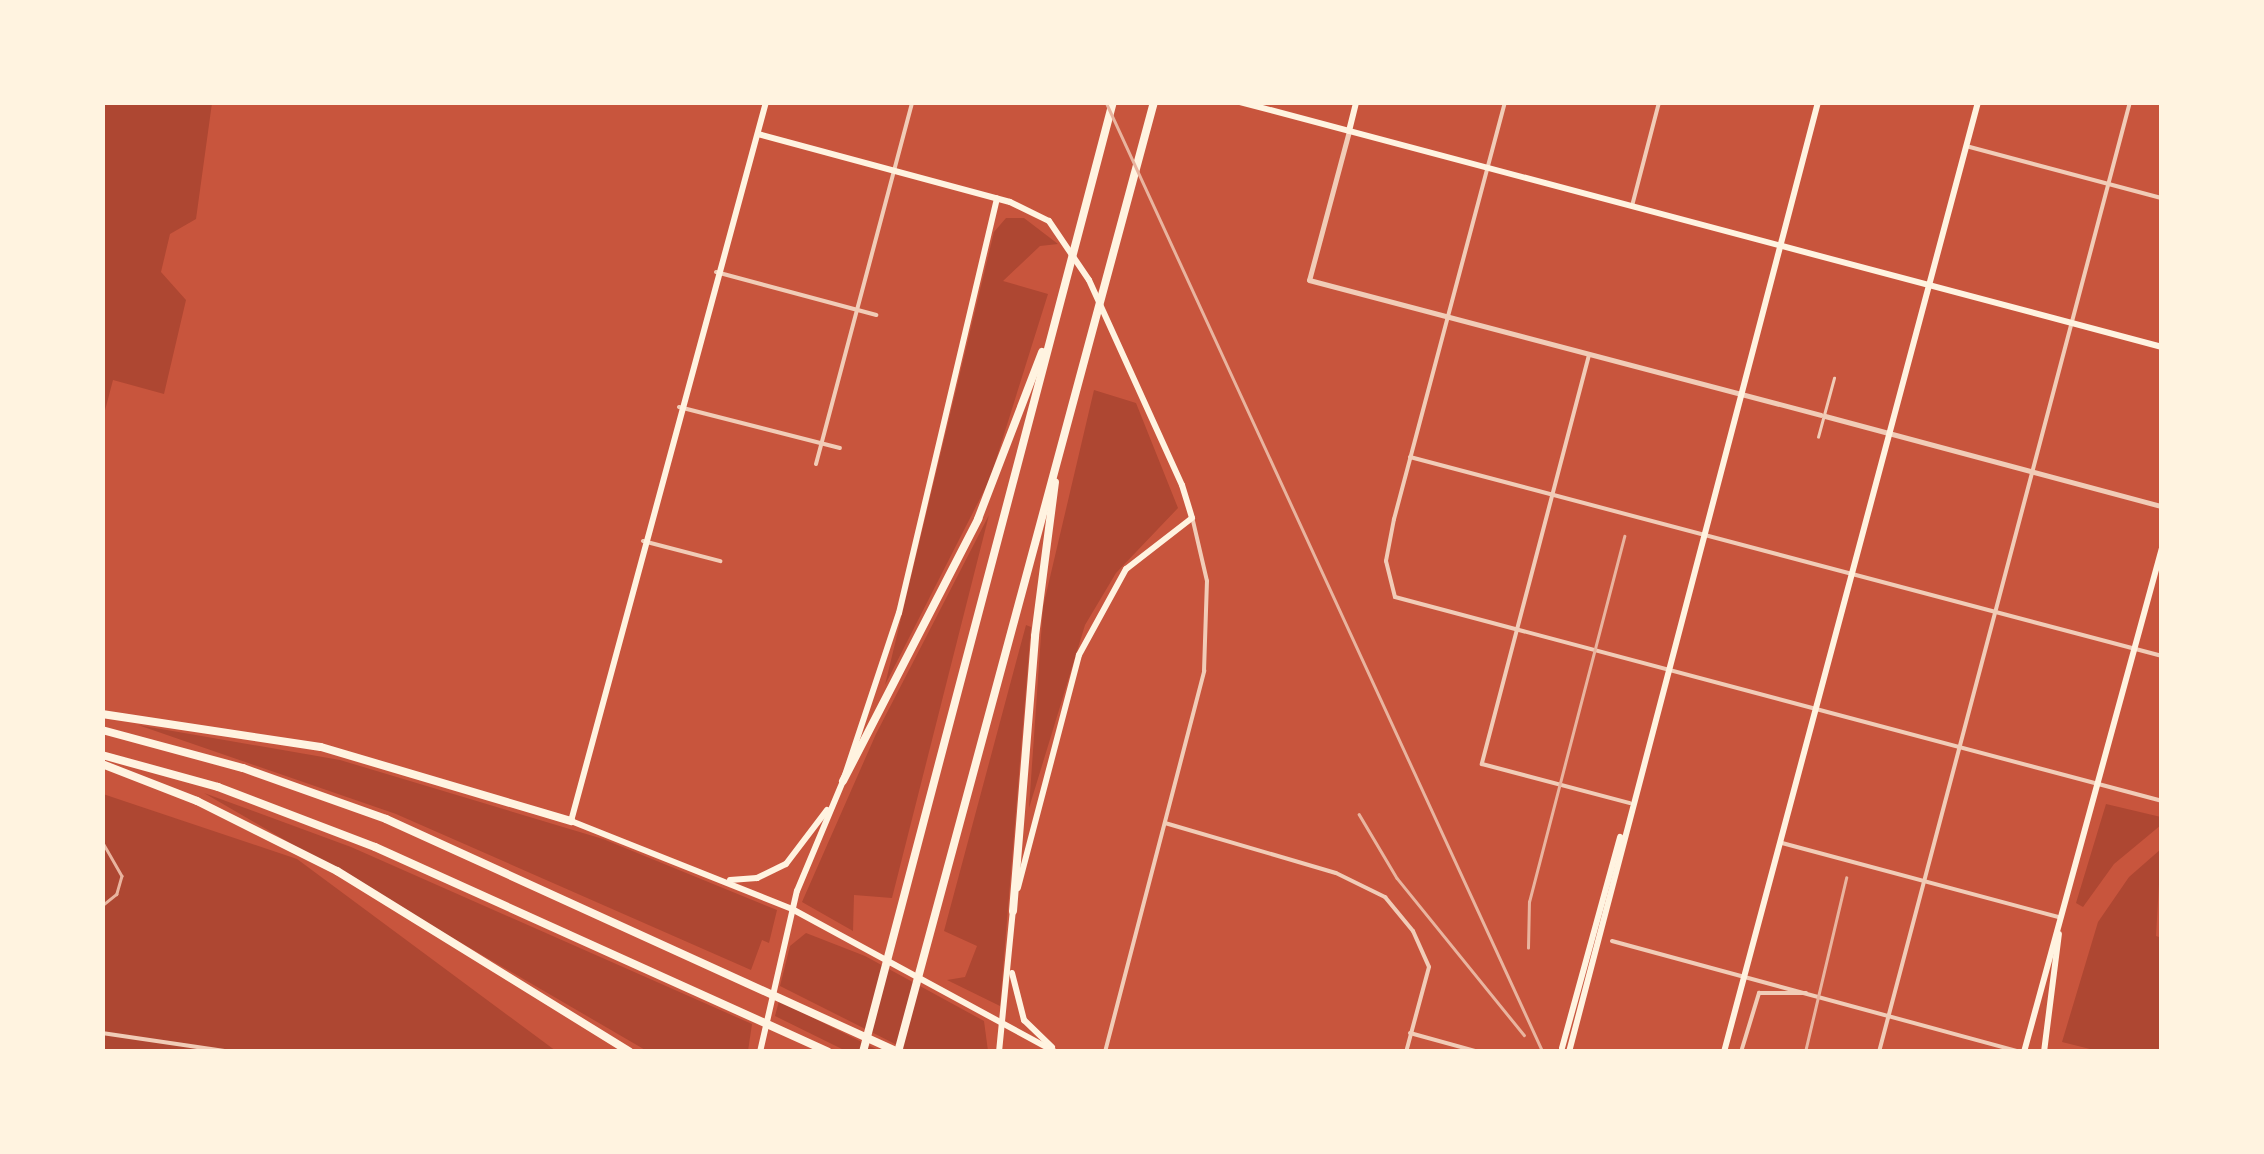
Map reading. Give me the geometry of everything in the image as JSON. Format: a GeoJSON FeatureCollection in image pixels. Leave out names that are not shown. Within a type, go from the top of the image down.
{"type":"FeatureCollection","features":[{"type":"Feature","properties":{"kind":"highway"},"geometry":{"type":"LineString","coordinates":[[862,1052],[1113,102]]}},
{"type":"Feature","properties":{"kind":"highway"},"geometry":{"type":"LineString","coordinates":[[102,730],[243,768],[386,820],[898,1052],[1080,370],[1156,102]]}},
{"type":"Feature","properties":{"kind":"highway"},"geometry":{"type":"LineString","coordinates":[[843,781],[978,519],[1052,330]]}},
{"type":"Feature","properties":{"kind":"highway"},"geometry":{"type":"LineString","coordinates":[[1013,910],[1034,636],[1061,443]]}},
{"type":"Feature","properties":{"kind":"highway"},"geometry":{"type":"LineString","coordinates":[[102,714],[337,750],[572,821]]}},
{"type":"Feature","properties":{"kind":"highway"},"geometry":{"type":"LineString","coordinates":[[102,755],[218,788],[375,847],[828,1052]]}},
{"type":"Feature","properties":{"kind":"highway"},"geometry":{"type":"LineString","coordinates":[[102,764],[196,801],[337,871],[630,1052]]}},
{"type":"Feature","properties":{"kind":"main road"},"geometry":{"type":"LineString","coordinates":[[766,102],[679,407],[572,821],[792,909],[1056,1052]]}},
{"type":"Feature","properties":{"kind":"main road"},"geometry":{"type":"LineString","coordinates":[[1240,102],[2162,346]]}},
{"type":"Feature","properties":{"kind":"main road"},"geometry":{"type":"LineString","coordinates":[[1349,132],[1356,102]]}},
{"type":"Feature","properties":{"kind":"main road"},"geometry":{"type":"LineString","coordinates":[[1724,1052],[1978,102]]}},
{"type":"Feature","properties":{"kind":"main road"},"geometry":{"type":"LineString","coordinates":[[1565,1050],[1816,103]]}},
{"type":"Feature","properties":{"kind":"main road"},"geometry":{"type":"LineString","coordinates":[[758,134],[997,198],[1037,213],[1062,234],[1095,294],[1192,518],[1144,549],[1094,622],[1013,910],[998,1052]]}},
{"type":"Feature","properties":{"kind":"main road"},"geometry":{"type":"LineString","coordinates":[[760,1052],[792,909],[843,781],[899,613],[997,198]]}},
{"type":"Feature","properties":{"kind":"main road"},"geometry":{"type":"LineString","coordinates":[[2022,1052],[2100,784],[2162,548]]}},
{"type":"Feature","properties":{"kind":"main road"},"geometry":{"type":"LineString","coordinates":[[726,880],[758,878],[786,864],[831,805]]}},
{"type":"Feature","properties":{"kind":"main road"},"geometry":{"type":"LineString","coordinates":[[2044,1052],[2061,918]]}},
{"type":"Feature","properties":{"kind":"main road"},"geometry":{"type":"LineString","coordinates":[[1011,957],[1024,1020],[1056,1052]]}},
{"type":"Feature","properties":{"kind":"street"},"geometry":{"type":"LineString","coordinates":[[816,464],[912,102]]}},
{"type":"Feature","properties":{"kind":"street"},"geometry":{"type":"LineString","coordinates":[[1505,102],[1386,561],[1395,598],[2162,801]]}},
{"type":"Feature","properties":{"kind":"street"},"geometry":{"type":"LineString","coordinates":[[1632,206],[1659,102]]}},
{"type":"Feature","properties":{"kind":"street"},"geometry":{"type":"LineString","coordinates":[[1879,1052],[2130,102]]}},
{"type":"Feature","properties":{"kind":"street"},"geometry":{"type":"LineString","coordinates":[[1349,132],[1308,280],[2162,506]]}},
{"type":"Feature","properties":{"kind":"street"},"geometry":{"type":"LineString","coordinates":[[1966,146],[2162,198]]}},
{"type":"Feature","properties":{"kind":"street"},"geometry":{"type":"LineString","coordinates":[[716,272],[876,314]]}},
{"type":"Feature","properties":{"kind":"street"},"geometry":{"type":"LineString","coordinates":[[1590,354],[1482,764],[1630,802]]}},
{"type":"Feature","properties":{"kind":"street"},"geometry":{"type":"LineString","coordinates":[[1818,437],[1834,378]]}},
{"type":"Feature","properties":{"kind":"street"},"geometry":{"type":"LineString","coordinates":[[679,407],[840,448]]}},
{"type":"Feature","properties":{"kind":"street"},"geometry":{"type":"LineString","coordinates":[[1410,457],[2162,656]]}},
{"type":"Feature","properties":{"kind":"street"},"geometry":{"type":"LineString","coordinates":[[1105,1052],[1204,670],[1207,581],[1192,518]]}},
{"type":"Feature","properties":{"kind":"street"},"geometry":{"type":"LineString","coordinates":[[643,541],[720,561]]}},
{"type":"Feature","properties":{"kind":"street"},"geometry":{"type":"LineString","coordinates":[[1166,823],[1363,883],[1398,911],[1429,967],[1406,1052]]}},
{"type":"Feature","properties":{"kind":"street"},"geometry":{"type":"LineString","coordinates":[[1782,843],[2061,918]]}},
{"type":"Feature","properties":{"kind":"street"},"geometry":{"type":"LineString","coordinates":[[1612,941],[2022,1052]]}},
{"type":"Feature","properties":{"kind":"street"},"geometry":{"type":"LineString","coordinates":[[1742,1052],[1759,993],[1806,993]]}},
{"type":"Feature","properties":{"kind":"street"},"geometry":{"type":"LineString","coordinates":[[102,1033],[230,1052]]}},
{"type":"Feature","properties":{"kind":"street"},"geometry":{"type":"LineString","coordinates":[[1410,1033],[1479,1052]]}},
{"type":"Feature","properties":{"kind":"shaded area"},"geometry":{"type":"Polygon","coordinates":[[[103,102],[212,103],[196,219],[170,234],[161,272],[186,300],[164,394],[113,380],[103,418],[103,102]]]}},
{"type":"Feature","properties":{"kind":"shaded area"},"geometry":{"type":"Polygon","coordinates":[[[1006,218],[1024,218],[1058,244],[1040,246],[1003,281],[1048,294],[990,479],[885,685],[994,232],[1006,218]]]}},
{"type":"Feature","properties":{"kind":"shaded area"},"geometry":{"type":"Polygon","coordinates":[[[1094,390],[1136,403],[1178,508],[1116,573],[1085,625],[1029,808],[1043,607],[1094,390]]]}},
{"type":"Feature","properties":{"kind":"shaded area"},"geometry":{"type":"Polygon","coordinates":[[[989,515],[892,898],[854,895],[853,931],[802,902],[876,734],[989,515]]]}},
{"type":"Feature","properties":{"kind":"shaded area"},"geometry":{"type":"Polygon","coordinates":[[[1026,625],[1031,627],[1000,1006],[947,980],[965,977],[977,946],[944,931],[1026,625]]]}},
{"type":"Feature","properties":{"kind":"shaded area"},"geometry":{"type":"Polygon","coordinates":[[[138,725],[340,760],[603,839],[777,910],[769,943],[762,940],[751,970],[396,814],[138,725]]]}},
{"type":"Feature","properties":{"kind":"shaded area"},"geometry":{"type":"Polygon","coordinates":[[[204,793],[351,847],[752,1024],[748,1051],[647,1051],[204,793]]]}},
{"type":"Feature","properties":{"kind":"shaded area"},"geometry":{"type":"Polygon","coordinates":[[[103,794],[297,859],[556,1051],[103,1052],[103,794]]]}},
{"type":"Feature","properties":{"kind":"shaded area"},"geometry":{"type":"Polygon","coordinates":[[[2106,804],[2161,817],[2161,825],[2114,864],[2083,907],[2076,903],[2106,804]]]}},
{"type":"Feature","properties":{"kind":"shaded area"},"geometry":{"type":"Polygon","coordinates":[[[2161,849],[2156,936],[2162,938],[2161,1051],[2098,1051],[2062,1042],[2098,922],[2129,877],[2161,849]]]}},
{"type":"Feature","properties":{"kind":"shaded area"},"geometry":{"type":"Polygon","coordinates":[[[806,933],[865,956],[984,1021],[988,1051],[909,1051],[780,986],[790,946],[806,933]]]}},
{"type":"Feature","properties":{"kind":"shaded area"},"geometry":{"type":"Polygon","coordinates":[[[779,1001],[880,1051],[846,1051],[775,1016],[779,1001]]]}},
{"type":"Feature","properties":{"kind":"railway"},"geometry":{"type":"LineString","coordinates":[[1106,102],[1543,1052]]}},
{"type":"Feature","properties":{"kind":"railway"},"geometry":{"type":"LineString","coordinates":[[1528,948],[1529,902],[1624,536]]}},
{"type":"Feature","properties":{"kind":"railway"},"geometry":{"type":"LineString","coordinates":[[1359,814],[1397,878],[1524,1035]]}},
{"type":"Feature","properties":{"kind":"railway"},"geometry":{"type":"LineString","coordinates":[[102,841],[122,876],[117,894],[102,906]]}},
{"type":"Feature","properties":{"kind":"railway"},"geometry":{"type":"LineString","coordinates":[[1805,1052],[1846,878]]}}]}
